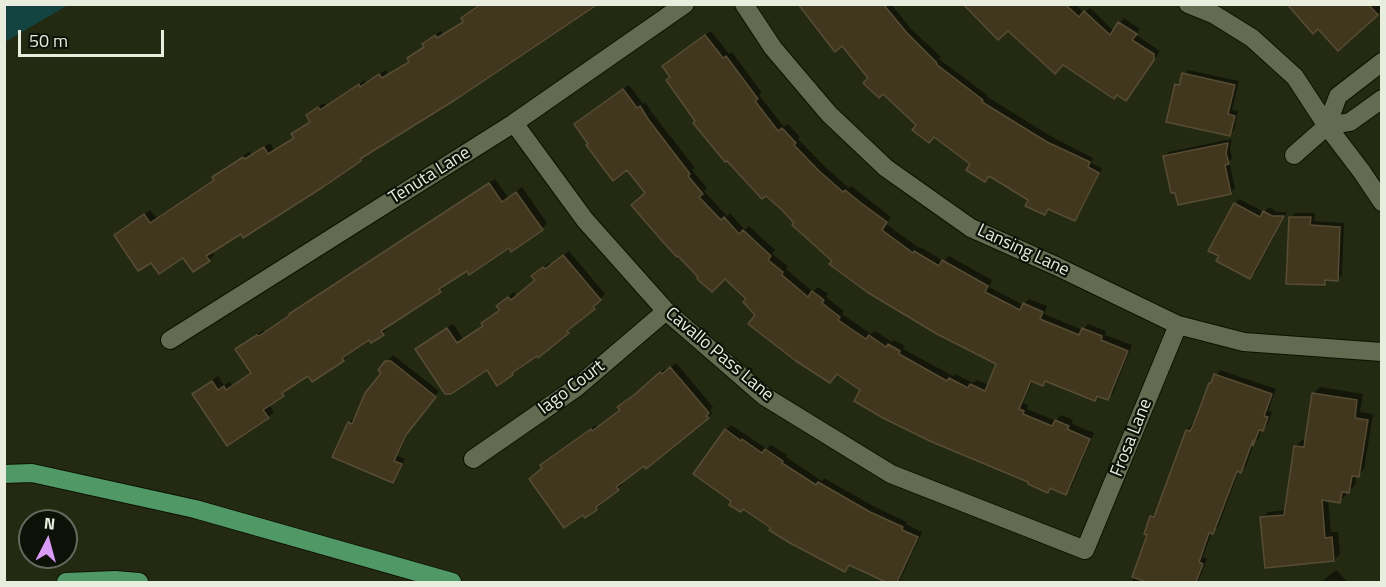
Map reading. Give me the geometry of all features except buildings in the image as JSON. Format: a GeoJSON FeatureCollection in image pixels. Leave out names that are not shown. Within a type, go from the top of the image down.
{"type":"FeatureCollection","features":[{"type":"Feature","properties":{"kind":"main road"},"geometry":{"type":"LineString","coordinates":[[4,474],[32,473],[195,509],[452,582]]}},
{"type":"Feature","properties":{"kind":"main road"},"geometry":{"type":"LineString","coordinates":[[66,582],[115,580],[139,582]]}},
{"type":"Feature","properties":{"kind":"street","name":"Tenuta Lane"},"geometry":{"type":"LineString","coordinates":[[170,340],[514,123],[685,4]]}},
{"type":"Feature","properties":{"kind":"street","name":"Lansing Lane"},"geometry":{"type":"LineString","coordinates":[[744,4],[773,48],[829,114],[886,168],[971,228],[1178,325],[1244,342],[1382,352]]}},
{"type":"Feature","properties":{"kind":"street"},"geometry":{"type":"LineString","coordinates":[[1188,4],[1215,15],[1252,38],[1295,77],[1382,202]]}},
{"type":"Feature","properties":{"kind":"street"},"geometry":{"type":"LineString","coordinates":[[1293,155],[1327,126],[1338,96],[1382,62]]}},
{"type":"Feature","properties":{"kind":"street"},"geometry":{"type":"LineString","coordinates":[[1327,126],[1350,122],[1382,99]]}},
{"type":"Feature","properties":{"kind":"street","name":"Cavallo Pass Lane"},"geometry":{"type":"LineString","coordinates":[[514,123],[585,220],[666,311],[764,396],[891,474],[1085,550]]}},
{"type":"Feature","properties":{"kind":"street","name":"Iago Court"},"geometry":{"type":"LineString","coordinates":[[473,459],[577,387],[666,311]]}},
{"type":"Feature","properties":{"kind":"street","name":"Frosa Lane"},"geometry":{"type":"LineString","coordinates":[[1085,550],[1178,325]]}},
{"type":"Feature","properties":{"kind":"water"},"geometry":{"type":"Polygon","coordinates":[[[5,4],[68,4],[68,5],[5,42],[5,4]]]}}]}
